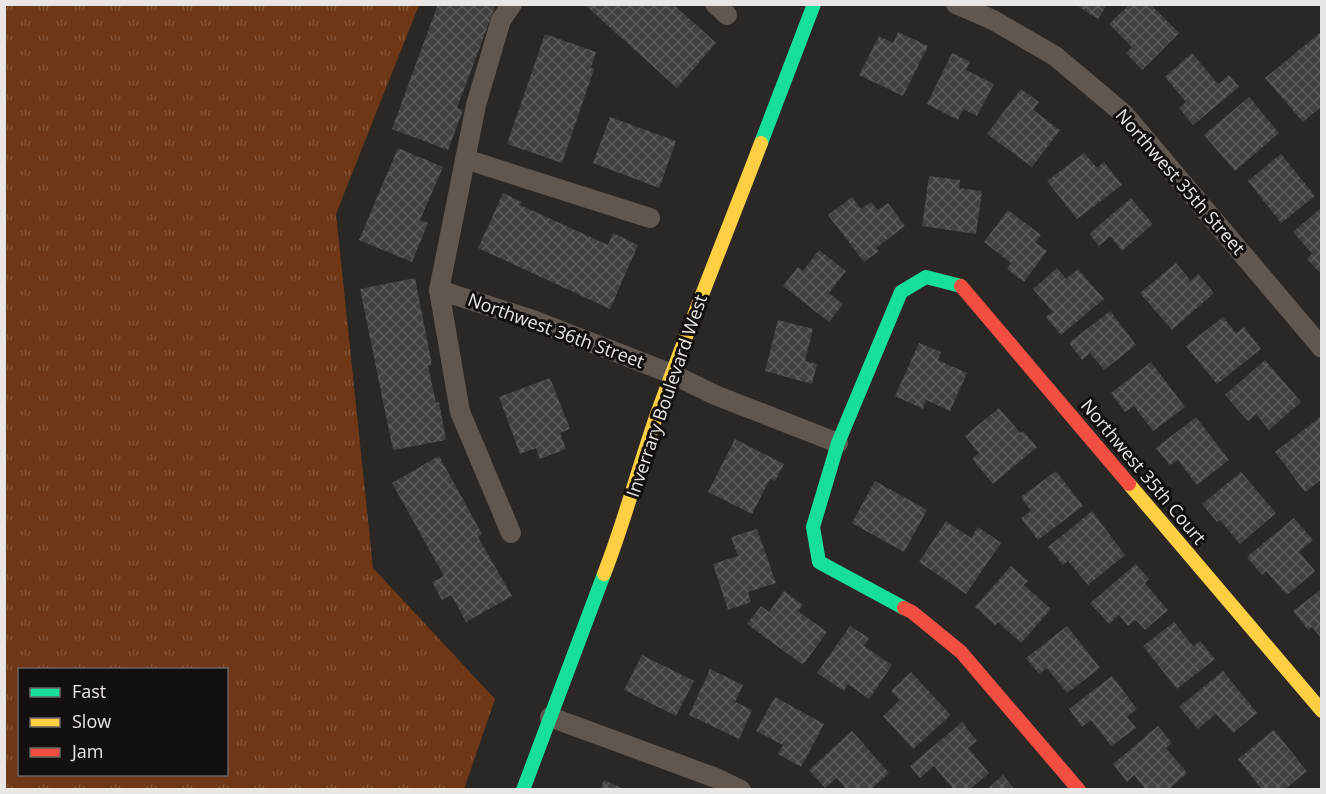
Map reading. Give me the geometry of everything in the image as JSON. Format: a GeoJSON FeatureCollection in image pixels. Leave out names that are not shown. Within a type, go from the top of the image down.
{"type":"FeatureCollection","features":[{"type":"Feature","properties":{"kind":"street"},"geometry":{"type":"LineString","coordinates":[[511,533],[460,412],[439,290],[476,105],[501,20],[512,4]]}},
{"type":"Feature","properties":{"kind":"street","name":"Inverrary Boulevard West"},"geometry":{"type":"LineString","coordinates":[[523,789],[615,546],[672,374],[814,4]]}},
{"type":"Feature","properties":{"kind":"street","name":"Northwest 35th Street"},"geometry":{"type":"LineString","coordinates":[[956,4],[993,20],[1055,56],[1124,114],[1322,348]]}},
{"type":"Feature","properties":{"kind":"street"},"geometry":{"type":"LineString","coordinates":[[465,159],[650,218]]}},
{"type":"Feature","properties":{"kind":"street","name":"Northwest 35th Court"},"geometry":{"type":"LineString","coordinates":[[838,443],[901,292],[926,277],[961,286],[1322,711]]}},
{"type":"Feature","properties":{"kind":"street","name":"Northwest 36th Street"},"geometry":{"type":"LineString","coordinates":[[439,290],[533,320],[672,374],[715,395],[838,443]]}},
{"type":"Feature","properties":{"kind":"street"},"geometry":{"type":"LineString","coordinates":[[838,443],[813,527],[819,562],[912,612],[961,652],[1079,789]]}},
{"type":"Feature","properties":{"kind":"street"},"geometry":{"type":"LineString","coordinates":[[550,717],[714,784],[741,789]]}},
{"type":"Feature","properties":{"kind":"green space"},"geometry":{"type":"Polygon","coordinates":[[[5,4],[419,5],[336,214],[373,568],[495,699],[464,789],[5,789],[5,4]]]}},
{"type":"Feature","properties":{"kind":"building"},"geometry":{"type":"Polygon","coordinates":[[[438,4],[496,4],[457,108],[463,110],[448,150],[392,129],[438,4]]]}},
{"type":"Feature","properties":{"kind":"building"},"geometry":{"type":"Polygon","coordinates":[[[584,4],[669,4],[672,7],[674,5],[716,43],[677,88],[584,4]]]}},
{"type":"Feature","properties":{"kind":"building"},"geometry":{"type":"Polygon","coordinates":[[[1075,4],[1107,4],[1098,19],[1075,4]]]}},
{"type":"Feature","properties":{"kind":"building"},"geometry":{"type":"Polygon","coordinates":[[[1129,5],[1151,5],[1179,33],[1142,70],[1126,53],[1132,47],[1109,24],[1129,5]]]}},
{"type":"Feature","properties":{"kind":"building"},"geometry":{"type":"Polygon","coordinates":[[[1322,31],[1322,106],[1303,122],[1265,78],[1322,31]]]}},
{"type":"Feature","properties":{"kind":"building"},"geometry":{"type":"Polygon","coordinates":[[[898,32],[928,46],[903,96],[859,75],[879,36],[893,43],[898,32]]]}},
{"type":"Feature","properties":{"kind":"building"},"geometry":{"type":"Polygon","coordinates":[[[545,34],[596,52],[591,68],[594,69],[562,163],[507,144],[545,34]]]}},
{"type":"Feature","properties":{"kind":"building"},"geometry":{"type":"Polygon","coordinates":[[[952,53],[970,62],[966,70],[994,84],[977,116],[963,109],[958,120],[927,104],[952,53]]]}},
{"type":"Feature","properties":{"kind":"building"},"geometry":{"type":"Polygon","coordinates":[[[1192,53],[1218,84],[1229,75],[1239,87],[1193,125],[1179,108],[1186,102],[1165,77],[1192,53]]]}},
{"type":"Feature","properties":{"kind":"building"},"geometry":{"type":"Polygon","coordinates":[[[1021,89],[1039,102],[1033,110],[1060,130],[1032,167],[987,134],[1021,89]]]}},
{"type":"Feature","properties":{"kind":"building"},"geometry":{"type":"Polygon","coordinates":[[[1249,97],[1279,133],[1235,171],[1204,135],[1249,97]]]}},
{"type":"Feature","properties":{"kind":"building"},"geometry":{"type":"Polygon","coordinates":[[[610,117],[676,141],[659,188],[593,163],[610,117]]]}},
{"type":"Feature","properties":{"kind":"building"},"geometry":{"type":"Polygon","coordinates":[[[398,148],[443,167],[420,220],[428,223],[412,262],[359,240],[398,148]]]}},
{"type":"Feature","properties":{"kind":"building"},"geometry":{"type":"Polygon","coordinates":[[[1084,153],[1097,168],[1104,162],[1122,185],[1077,219],[1047,181],[1084,153]]]}},
{"type":"Feature","properties":{"kind":"building"},"geometry":{"type":"Polygon","coordinates":[[[1281,154],[1315,196],[1281,223],[1248,181],[1281,154]]]}},
{"type":"Feature","properties":{"kind":"building"},"geometry":{"type":"Polygon","coordinates":[[[929,176],[960,180],[959,188],[982,191],[976,234],[922,226],[929,176]]]}},
{"type":"Feature","properties":{"kind":"building"},"geometry":{"type":"Polygon","coordinates":[[[503,193],[522,202],[520,205],[608,245],[613,233],[638,245],[610,309],[478,248],[503,193]]]}},
{"type":"Feature","properties":{"kind":"building"},"geometry":{"type":"Polygon","coordinates":[[[852,197],[861,209],[871,202],[878,210],[888,203],[905,226],[876,248],[879,251],[864,262],[828,215],[852,197]]]}},
{"type":"Feature","properties":{"kind":"building"},"geometry":{"type":"Polygon","coordinates":[[[1131,198],[1153,224],[1122,251],[1110,236],[1099,246],[1089,234],[1131,198]]]}},
{"type":"Feature","properties":{"kind":"building"},"geometry":{"type":"Polygon","coordinates":[[[1322,207],[1322,275],[1307,259],[1312,254],[1293,232],[1322,207]]]}},
{"type":"Feature","properties":{"kind":"building"},"geometry":{"type":"Polygon","coordinates":[[[1008,210],[1041,235],[1035,242],[1047,251],[1024,282],[1007,269],[1011,263],[984,242],[1008,210]]]}},
{"type":"Feature","properties":{"kind":"building"},"geometry":{"type":"Polygon","coordinates":[[[819,250],[846,271],[829,293],[843,304],[829,322],[783,286],[798,267],[803,271],[819,250]]]}},
{"type":"Feature","properties":{"kind":"building"},"geometry":{"type":"Polygon","coordinates":[[[1176,263],[1191,281],[1198,274],[1214,293],[1172,330],[1140,293],[1176,263]]]}},
{"type":"Feature","properties":{"kind":"building"},"geometry":{"type":"Polygon","coordinates":[[[1057,268],[1066,279],[1078,269],[1104,299],[1061,335],[1046,317],[1053,312],[1033,289],[1057,268]]]}},
{"type":"Feature","properties":{"kind":"building"},"geometry":{"type":"Polygon","coordinates":[[[415,278],[432,365],[428,366],[436,403],[439,402],[446,440],[393,450],[360,289],[415,278]]]}},
{"type":"Feature","properties":{"kind":"building"},"geometry":{"type":"Polygon","coordinates":[[[1110,311],[1136,345],[1104,370],[1090,353],[1082,360],[1069,343],[1110,311]]]}},
{"type":"Feature","properties":{"kind":"building"},"geometry":{"type":"Polygon","coordinates":[[[1223,317],[1236,333],[1244,327],[1261,349],[1217,384],[1186,346],[1223,317]]]}},
{"type":"Feature","properties":{"kind":"building"},"geometry":{"type":"Polygon","coordinates":[[[778,320],[813,329],[805,361],[817,364],[812,384],[765,371],[778,320]]]}},
{"type":"Feature","properties":{"kind":"building"},"geometry":{"type":"Polygon","coordinates":[[[919,343],[941,352],[938,360],[967,373],[950,411],[926,400],[923,409],[895,396],[919,343]]]}},
{"type":"Feature","properties":{"kind":"building"},"geometry":{"type":"Polygon","coordinates":[[[1265,360],[1301,402],[1269,430],[1256,414],[1248,421],[1225,395],[1265,360]]]}},
{"type":"Feature","properties":{"kind":"building"},"geometry":{"type":"Polygon","coordinates":[[[1151,362],[1185,407],[1153,431],[1134,406],[1125,412],[1111,393],[1151,362]]]}},
{"type":"Feature","properties":{"kind":"building"},"geometry":{"type":"Polygon","coordinates":[[[550,378],[570,429],[560,433],[566,449],[540,459],[536,448],[520,454],[499,397],[550,378]]]}},
{"type":"Feature","properties":{"kind":"building"},"geometry":{"type":"Polygon","coordinates":[[[999,408],[1020,433],[1023,431],[1037,447],[993,484],[972,459],[979,453],[965,436],[999,408]]]}},
{"type":"Feature","properties":{"kind":"building"},"geometry":{"type":"Polygon","coordinates":[[[1196,417],[1229,460],[1197,485],[1178,460],[1170,465],[1156,448],[1196,417]]]}},
{"type":"Feature","properties":{"kind":"building"},"geometry":{"type":"Polygon","coordinates":[[[1320,417],[1322,419],[1322,479],[1305,492],[1275,452],[1320,417]]]}},
{"type":"Feature","properties":{"kind":"building"},"geometry":{"type":"Polygon","coordinates":[[[735,439],[784,464],[775,481],[770,479],[752,514],[708,492],[735,439]]]}},
{"type":"Feature","properties":{"kind":"building"},"geometry":{"type":"Polygon","coordinates":[[[439,456],[482,534],[478,537],[512,596],[466,622],[451,595],[442,600],[432,582],[444,576],[392,483],[439,456]]]}},
{"type":"Feature","properties":{"kind":"building"},"geometry":{"type":"Polygon","coordinates":[[[1056,471],[1083,506],[1038,540],[1021,518],[1031,511],[1021,497],[1056,471]]]}},
{"type":"Feature","properties":{"kind":"building"},"geometry":{"type":"Polygon","coordinates":[[[1241,472],[1276,513],[1240,544],[1220,520],[1217,522],[1202,504],[1241,472]]]}},
{"type":"Feature","properties":{"kind":"building"},"geometry":{"type":"Polygon","coordinates":[[[875,481],[927,510],[904,552],[852,523],[875,481]]]}},
{"type":"Feature","properties":{"kind":"building"},"geometry":{"type":"Polygon","coordinates":[[[1092,511],[1125,555],[1088,585],[1068,561],[1063,565],[1048,547],[1092,511]]]}},
{"type":"Feature","properties":{"kind":"building"},"geometry":{"type":"Polygon","coordinates":[[[1294,518],[1313,540],[1299,552],[1315,571],[1287,595],[1266,571],[1262,575],[1247,557],[1294,518]]]}},
{"type":"Feature","properties":{"kind":"building"},"geometry":{"type":"Polygon","coordinates":[[[946,521],[971,538],[978,527],[1001,543],[966,594],[919,562],[946,521]]]}},
{"type":"Feature","properties":{"kind":"building"},"geometry":{"type":"Polygon","coordinates":[[[757,529],[776,583],[748,592],[751,602],[728,610],[713,564],[738,556],[731,537],[757,529]]]}},
{"type":"Feature","properties":{"kind":"building"},"geometry":{"type":"Polygon","coordinates":[[[1136,564],[1149,579],[1145,583],[1168,610],[1145,630],[1136,620],[1128,626],[1119,615],[1109,624],[1090,603],[1136,564]]]}},
{"type":"Feature","properties":{"kind":"building"},"geometry":{"type":"Polygon","coordinates":[[[1011,566],[1028,581],[1024,585],[1051,609],[1021,643],[998,622],[995,625],[975,607],[1011,566]]]}},
{"type":"Feature","properties":{"kind":"building"},"geometry":{"type":"Polygon","coordinates":[[[1322,589],[1322,639],[1312,627],[1308,630],[1293,611],[1322,589]]]}},
{"type":"Feature","properties":{"kind":"building"},"geometry":{"type":"Polygon","coordinates":[[[784,591],[803,605],[798,611],[827,632],[803,665],[747,624],[761,606],[769,612],[784,591]]]}},
{"type":"Feature","properties":{"kind":"building"},"geometry":{"type":"Polygon","coordinates":[[[1174,622],[1193,646],[1200,641],[1215,659],[1177,689],[1143,646],[1174,622]]]}},
{"type":"Feature","properties":{"kind":"building"},"geometry":{"type":"Polygon","coordinates":[[[850,626],[869,638],[864,646],[892,665],[869,699],[848,684],[844,691],[817,673],[850,626]]]}},
{"type":"Feature","properties":{"kind":"building"},"geometry":{"type":"Polygon","coordinates":[[[1067,626],[1100,668],[1067,693],[1047,668],[1039,674],[1026,658],[1067,626]]]}},
{"type":"Feature","properties":{"kind":"building"},"geometry":{"type":"Polygon","coordinates":[[[642,655],[694,681],[676,716],[624,690],[642,655]]]}},
{"type":"Feature","properties":{"kind":"building"},"geometry":{"type":"Polygon","coordinates":[[[710,669],[743,685],[735,702],[752,710],[739,739],[689,715],[710,669]]]}},
{"type":"Feature","properties":{"kind":"building"},"geometry":{"type":"Polygon","coordinates":[[[1223,671],[1257,713],[1233,733],[1216,714],[1198,729],[1179,707],[1223,671]]]}},
{"type":"Feature","properties":{"kind":"building"},"geometry":{"type":"Polygon","coordinates":[[[911,672],[951,715],[913,749],[883,716],[900,700],[891,691],[911,672]]]}},
{"type":"Feature","properties":{"kind":"building"},"geometry":{"type":"Polygon","coordinates":[[[1112,676],[1137,709],[1127,717],[1136,728],[1111,746],[1091,720],[1082,727],[1069,709],[1112,676]]]}},
{"type":"Feature","properties":{"kind":"building"},"geometry":{"type":"Polygon","coordinates":[[[775,697],[824,724],[801,767],[778,754],[783,745],[756,731],[775,697]]]}},
{"type":"Feature","properties":{"kind":"building"},"geometry":{"type":"Polygon","coordinates":[[[962,722],[977,741],[968,748],[989,773],[969,790],[954,790],[934,766],[920,778],[910,766],[962,722]]]}},
{"type":"Feature","properties":{"kind":"building"},"geometry":{"type":"Polygon","coordinates":[[[1158,726],[1172,743],[1166,748],[1187,773],[1168,790],[1146,790],[1134,775],[1127,782],[1113,764],[1158,726]]]}},
{"type":"Feature","properties":{"kind":"building"},"geometry":{"type":"Polygon","coordinates":[[[1274,730],[1307,771],[1284,790],[1262,790],[1238,759],[1274,730]]]}},
{"type":"Feature","properties":{"kind":"building"},"geometry":{"type":"Polygon","coordinates":[[[852,731],[889,773],[870,790],[847,790],[837,778],[825,788],[809,770],[852,731]]]}},
{"type":"Feature","properties":{"kind":"building"},"geometry":{"type":"Polygon","coordinates":[[[1003,775],[1015,790],[986,790],[1003,775]]]}},
{"type":"Feature","properties":{"kind":"building"},"geometry":{"type":"Polygon","coordinates":[[[604,780],[626,790],[600,790],[604,780]]]}},
{"type":"Feature","properties":{"kind":"traffic: fast"},"geometry":{"type":"LineString","coordinates":[[761,143],[814,4]]}},
{"type":"Feature","properties":{"kind":"traffic: fast"},"geometry":{"type":"LineString","coordinates":[[904,608],[819,562],[813,527],[838,443],[901,292],[926,277],[961,286]]}},
{"type":"Feature","properties":{"kind":"traffic: fast"},"geometry":{"type":"LineString","coordinates":[[523,790],[604,574]]}},
{"type":"Feature","properties":{"kind":"traffic: slow"},"geometry":{"type":"LineString","coordinates":[[604,574],[656,417],[761,143]]}},
{"type":"Feature","properties":{"kind":"traffic: slow"},"geometry":{"type":"LineString","coordinates":[[1129,484],[1322,711]]}},
{"type":"Feature","properties":{"kind":"traffic: jam"},"geometry":{"type":"LineString","coordinates":[[961,286],[1129,484]]}},
{"type":"Feature","properties":{"kind":"traffic: jam"},"geometry":{"type":"LineString","coordinates":[[904,608],[961,652],[1079,790]]}}]}
